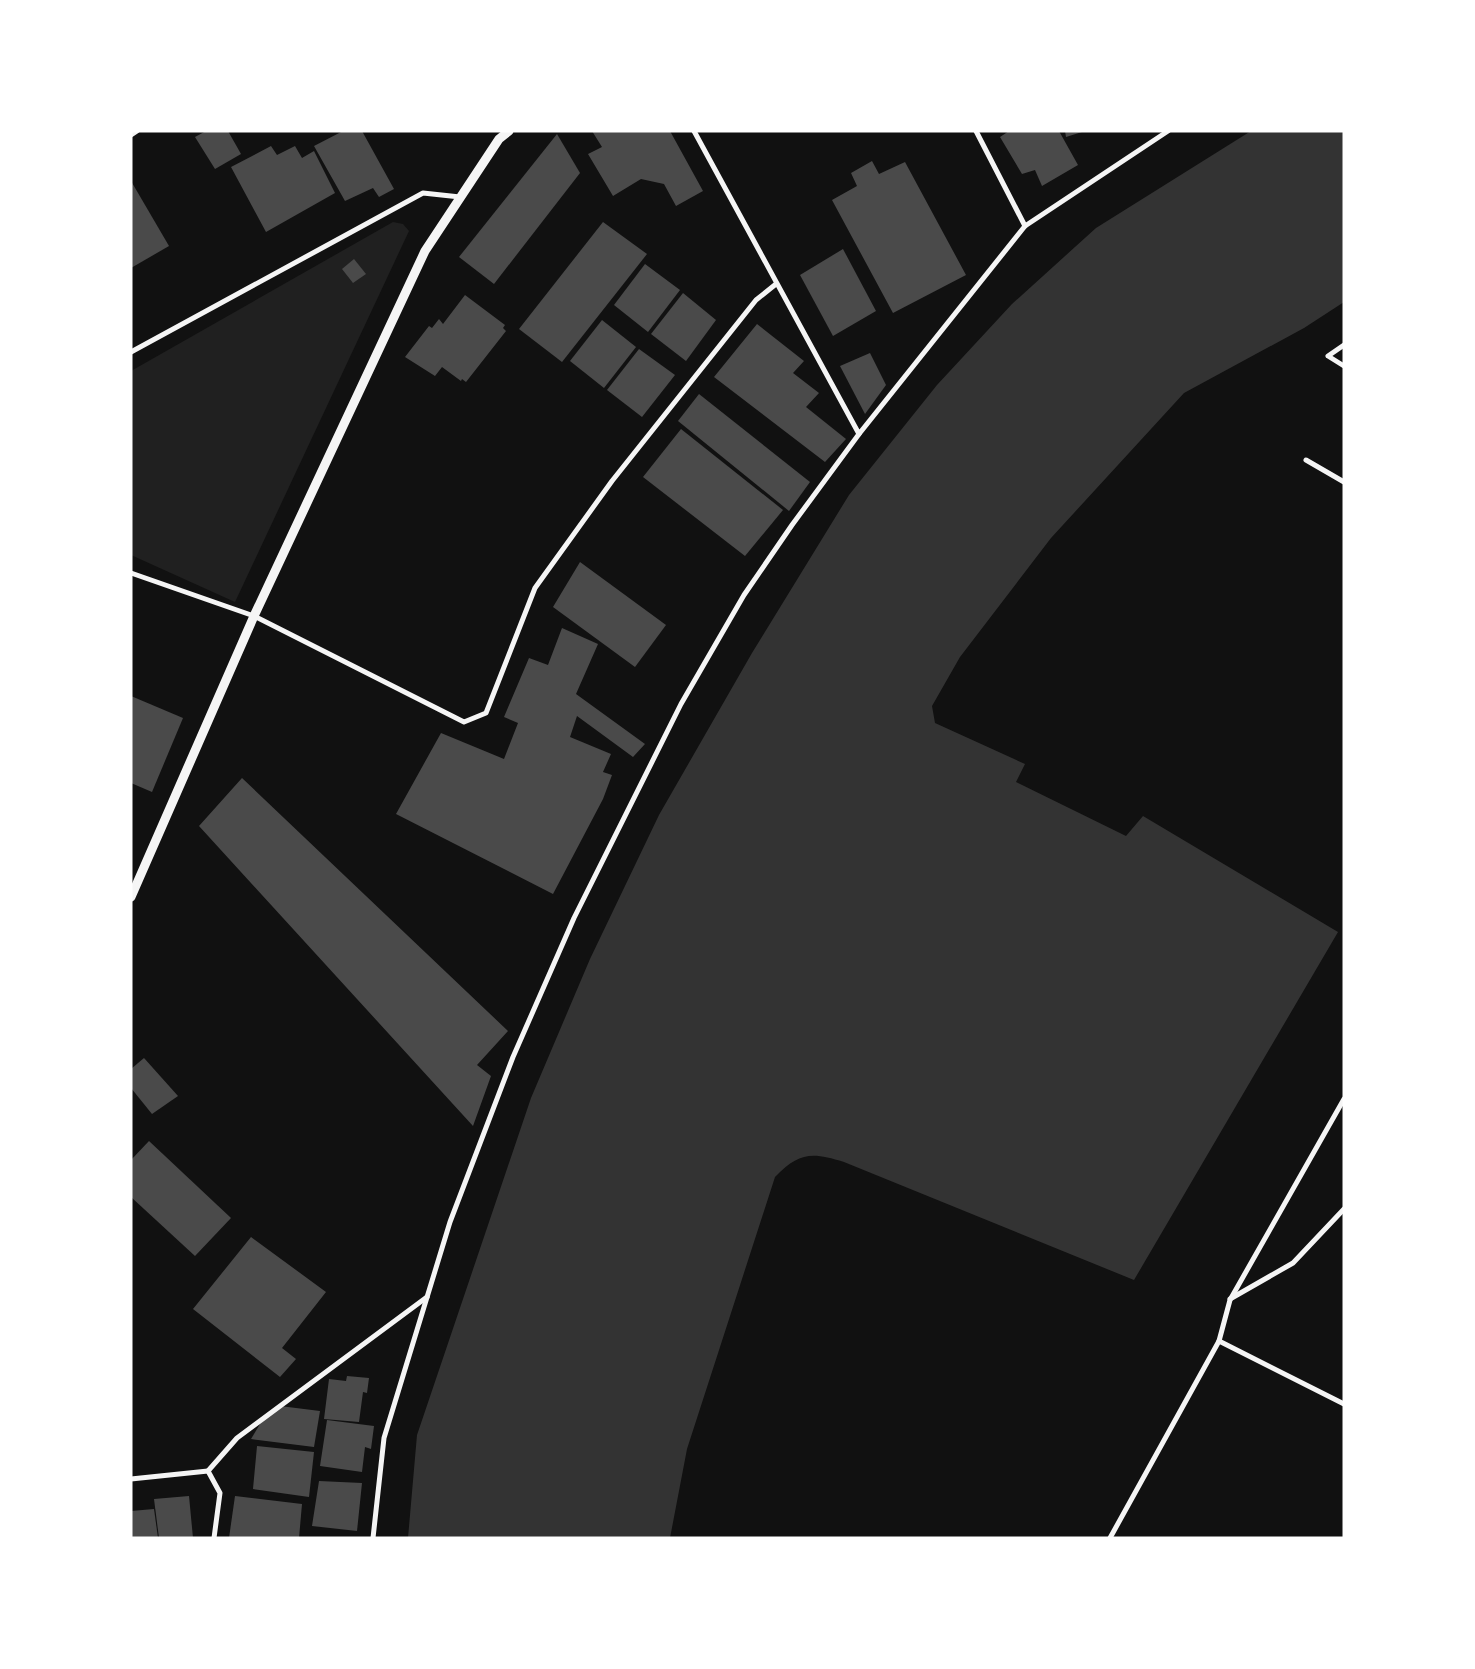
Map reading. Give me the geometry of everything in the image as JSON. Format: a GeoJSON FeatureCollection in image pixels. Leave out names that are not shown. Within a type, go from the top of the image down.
{"type":"FeatureCollection","features":[{"type":"Feature","properties":{"kind":"street"},"geometry":{"type":"LineString","coordinates":[[131,135],[138,131]]}},
{"type":"Feature","properties":{"kind":"street"},"geometry":{"type":"LineString","coordinates":[[131,897],[254,616],[425,251],[499,140],[509,131]]}},
{"type":"Feature","properties":{"kind":"street"},"geometry":{"type":"LineString","coordinates":[[694,131],[859,434]]}},
{"type":"Feature","properties":{"kind":"street"},"geometry":{"type":"LineString","coordinates":[[976,131],[1025,226]]}},
{"type":"Feature","properties":{"kind":"street"},"geometry":{"type":"LineString","coordinates":[[373,1538],[384,1438],[450,1222],[514,1057],[574,918],[681,704],[744,595],[792,524],[859,434],[1025,226],[1168,131]]}},
{"type":"Feature","properties":{"kind":"street"},"geometry":{"type":"LineString","coordinates":[[131,352],[423,193],[461,198]]}},
{"type":"Feature","properties":{"kind":"street"},"geometry":{"type":"LineString","coordinates":[[131,573],[254,616],[464,722],[486,713],[535,588],[612,481],[756,300],[776,284]]}},
{"type":"Feature","properties":{"kind":"street"},"geometry":{"type":"LineString","coordinates":[[1344,345],[1328,356],[1344,366]]}},
{"type":"Feature","properties":{"kind":"street"},"geometry":{"type":"LineString","coordinates":[[1306,460],[1344,482]]}},
{"type":"Feature","properties":{"kind":"street"},"geometry":{"type":"LineString","coordinates":[[1110,1538],[1219,1341],[1230,1300],[1344,1099]]}},
{"type":"Feature","properties":{"kind":"street"},"geometry":{"type":"LineString","coordinates":[[1230,1300],[1293,1263],[1344,1209]]}},
{"type":"Feature","properties":{"kind":"street"},"geometry":{"type":"LineString","coordinates":[[131,1479],[208,1471],[237,1438],[428,1297]]}},
{"type":"Feature","properties":{"kind":"street"},"geometry":{"type":"LineString","coordinates":[[1219,1341],[1344,1404]]}},
{"type":"Feature","properties":{"kind":"street"},"geometry":{"type":"LineString","coordinates":[[208,1471],[220,1493],[214,1538]]}},
{"type":"Feature","properties":{"kind":"shaded area"},"geometry":{"type":"Polygon","coordinates":[[[1251,131],[1344,131],[1344,302],[1304,328],[1184,393],[1051,538],[960,657],[932,706],[935,723],[1025,764],[1016,782],[1126,836],[1143,816],[1338,932],[1134,1280],[844,1162],[823,1157],[806,1156],[791,1163],[775,1177],[687,1449],[670,1538],[408,1538],[417,1435],[531,1098],[590,959],[659,815],[752,653],[849,495],[937,385],[1012,304],[1096,228],[1251,131]]]}},
{"type":"Feature","properties":{"kind":"shaded area"},"geometry":{"type":"Polygon","coordinates":[[[393,222],[403,224],[409,231],[235,602],[131,555],[131,371],[393,222]]]}},
{"type":"Feature","properties":{"kind":"building"},"geometry":{"type":"Polygon","coordinates":[[[206,131],[228,131],[241,154],[215,169],[195,137],[206,131]]]}},
{"type":"Feature","properties":{"kind":"building"},"geometry":{"type":"Polygon","coordinates":[[[343,131],[362,131],[394,189],[379,197],[373,188],[345,201],[314,146],[343,131]]]}},
{"type":"Feature","properties":{"kind":"building"},"geometry":{"type":"Polygon","coordinates":[[[592,131],[670,131],[703,191],[676,206],[664,184],[641,179],[613,196],[588,154],[602,147],[592,131]]]}},
{"type":"Feature","properties":{"kind":"building"},"geometry":{"type":"Polygon","coordinates":[[[1009,131],[1059,131],[1078,165],[1042,186],[1035,170],[1022,174],[1000,137],[1009,131]]]}},
{"type":"Feature","properties":{"kind":"building"},"geometry":{"type":"Polygon","coordinates":[[[1065,131],[1082,131],[1082,132],[1066,137],[1065,131]]]}},
{"type":"Feature","properties":{"kind":"building"},"geometry":{"type":"Polygon","coordinates":[[[557,134],[580,173],[494,284],[459,257],[557,134]]]}},
{"type":"Feature","properties":{"kind":"building"},"geometry":{"type":"Polygon","coordinates":[[[271,146],[277,155],[295,146],[302,158],[314,151],[335,193],[266,232],[231,167],[271,146]]]}},
{"type":"Feature","properties":{"kind":"building"},"geometry":{"type":"Polygon","coordinates":[[[872,161],[879,174],[905,162],[966,275],[893,313],[832,200],[857,186],[851,173],[872,161]]]}},
{"type":"Feature","properties":{"kind":"building"},"geometry":{"type":"Polygon","coordinates":[[[131,181],[169,246],[131,268],[131,181]]]}},
{"type":"Feature","properties":{"kind":"building"},"geometry":{"type":"Polygon","coordinates":[[[603,222],[647,254],[562,362],[519,329],[603,222]]]}},
{"type":"Feature","properties":{"kind":"building"},"geometry":{"type":"Polygon","coordinates":[[[843,249],[876,311],[833,336],[800,275],[843,249]]]}},
{"type":"Feature","properties":{"kind":"building"},"geometry":{"type":"Polygon","coordinates":[[[354,259],[366,274],[353,283],[342,269],[354,259]]]}},
{"type":"Feature","properties":{"kind":"building"},"geometry":{"type":"Polygon","coordinates":[[[645,264],[680,290],[648,332],[614,305],[645,264]]]}},
{"type":"Feature","properties":{"kind":"building"},"geometry":{"type":"Polygon","coordinates":[[[683,293],[716,320],[686,361],[651,334],[683,293]]]}},
{"type":"Feature","properties":{"kind":"building"},"geometry":{"type":"Polygon","coordinates":[[[465,295],[505,325],[503,328],[506,331],[466,382],[462,379],[461,381],[442,367],[435,376],[405,357],[429,326],[432,328],[439,319],[443,324],[465,295]]]}},
{"type":"Feature","properties":{"kind":"building"},"geometry":{"type":"Polygon","coordinates":[[[602,320],[636,347],[604,388],[570,361],[602,320]]]}},
{"type":"Feature","properties":{"kind":"building"},"geometry":{"type":"Polygon","coordinates":[[[757,324],[804,361],[793,373],[819,393],[806,407],[846,439],[825,462],[714,377],[757,324]]]}},
{"type":"Feature","properties":{"kind":"building"},"geometry":{"type":"Polygon","coordinates":[[[639,349],[675,375],[642,417],[607,390],[639,349]]]}},
{"type":"Feature","properties":{"kind":"building"},"geometry":{"type":"Polygon","coordinates":[[[870,353],[886,385],[865,414],[840,366],[870,353]]]}},
{"type":"Feature","properties":{"kind":"building"},"geometry":{"type":"Polygon","coordinates":[[[699,394],[810,482],[789,511],[678,421],[699,394]]]}},
{"type":"Feature","properties":{"kind":"building"},"geometry":{"type":"Polygon","coordinates":[[[681,429],[783,510],[745,556],[643,477],[681,429]]]}},
{"type":"Feature","properties":{"kind":"building"},"geometry":{"type":"Polygon","coordinates":[[[580,562],[666,625],[635,667],[553,607],[580,562]]]}},
{"type":"Feature","properties":{"kind":"building"},"geometry":{"type":"Polygon","coordinates":[[[562,628],[598,644],[576,694],[645,744],[633,757],[577,716],[570,737],[611,754],[603,772],[612,775],[603,799],[553,894],[396,814],[441,733],[504,759],[518,723],[504,717],[529,658],[548,665],[562,628]]]}},
{"type":"Feature","properties":{"kind":"building"},"geometry":{"type":"Polygon","coordinates":[[[131,696],[183,718],[152,792],[131,783],[131,696]]]}},
{"type":"Feature","properties":{"kind":"building"},"geometry":{"type":"Polygon","coordinates":[[[242,778],[508,1031],[477,1065],[491,1076],[473,1126],[199,826],[242,778]]]}},
{"type":"Feature","properties":{"kind":"building"},"geometry":{"type":"Polygon","coordinates":[[[144,1058],[178,1096],[152,1114],[131,1088],[131,1069],[144,1058]]]}},
{"type":"Feature","properties":{"kind":"building"},"geometry":{"type":"Polygon","coordinates":[[[149,1141],[231,1218],[195,1256],[131,1197],[131,1160],[149,1141]]]}},
{"type":"Feature","properties":{"kind":"building"},"geometry":{"type":"Polygon","coordinates":[[[251,1237],[326,1292],[282,1348],[296,1359],[280,1377],[193,1309],[251,1237]]]}},
{"type":"Feature","properties":{"kind":"building"},"geometry":{"type":"Polygon","coordinates":[[[347,1376],[369,1378],[367,1393],[363,1392],[359,1422],[324,1419],[329,1379],[346,1381],[347,1376]]]}},
{"type":"Feature","properties":{"kind":"building"},"geometry":{"type":"Polygon","coordinates":[[[280,1406],[320,1411],[314,1447],[251,1439],[260,1424],[280,1406]]]}},
{"type":"Feature","properties":{"kind":"building"},"geometry":{"type":"Polygon","coordinates":[[[327,1420],[374,1426],[371,1449],[365,1447],[362,1472],[320,1466],[327,1420]]]}},
{"type":"Feature","properties":{"kind":"building"},"geometry":{"type":"Polygon","coordinates":[[[257,1446],[314,1452],[309,1497],[253,1489],[257,1446]]]}},
{"type":"Feature","properties":{"kind":"building"},"geometry":{"type":"Polygon","coordinates":[[[319,1481],[362,1483],[357,1531],[312,1526],[319,1481]]]}},
{"type":"Feature","properties":{"kind":"building"},"geometry":{"type":"Polygon","coordinates":[[[189,1496],[193,1538],[159,1538],[154,1499],[189,1496]]]}},
{"type":"Feature","properties":{"kind":"building"},"geometry":{"type":"Polygon","coordinates":[[[235,1496],[302,1504],[299,1538],[229,1538],[235,1496]]]}},
{"type":"Feature","properties":{"kind":"building"},"geometry":{"type":"Polygon","coordinates":[[[154,1509],[158,1538],[131,1538],[131,1511],[154,1509]]]}}]}
